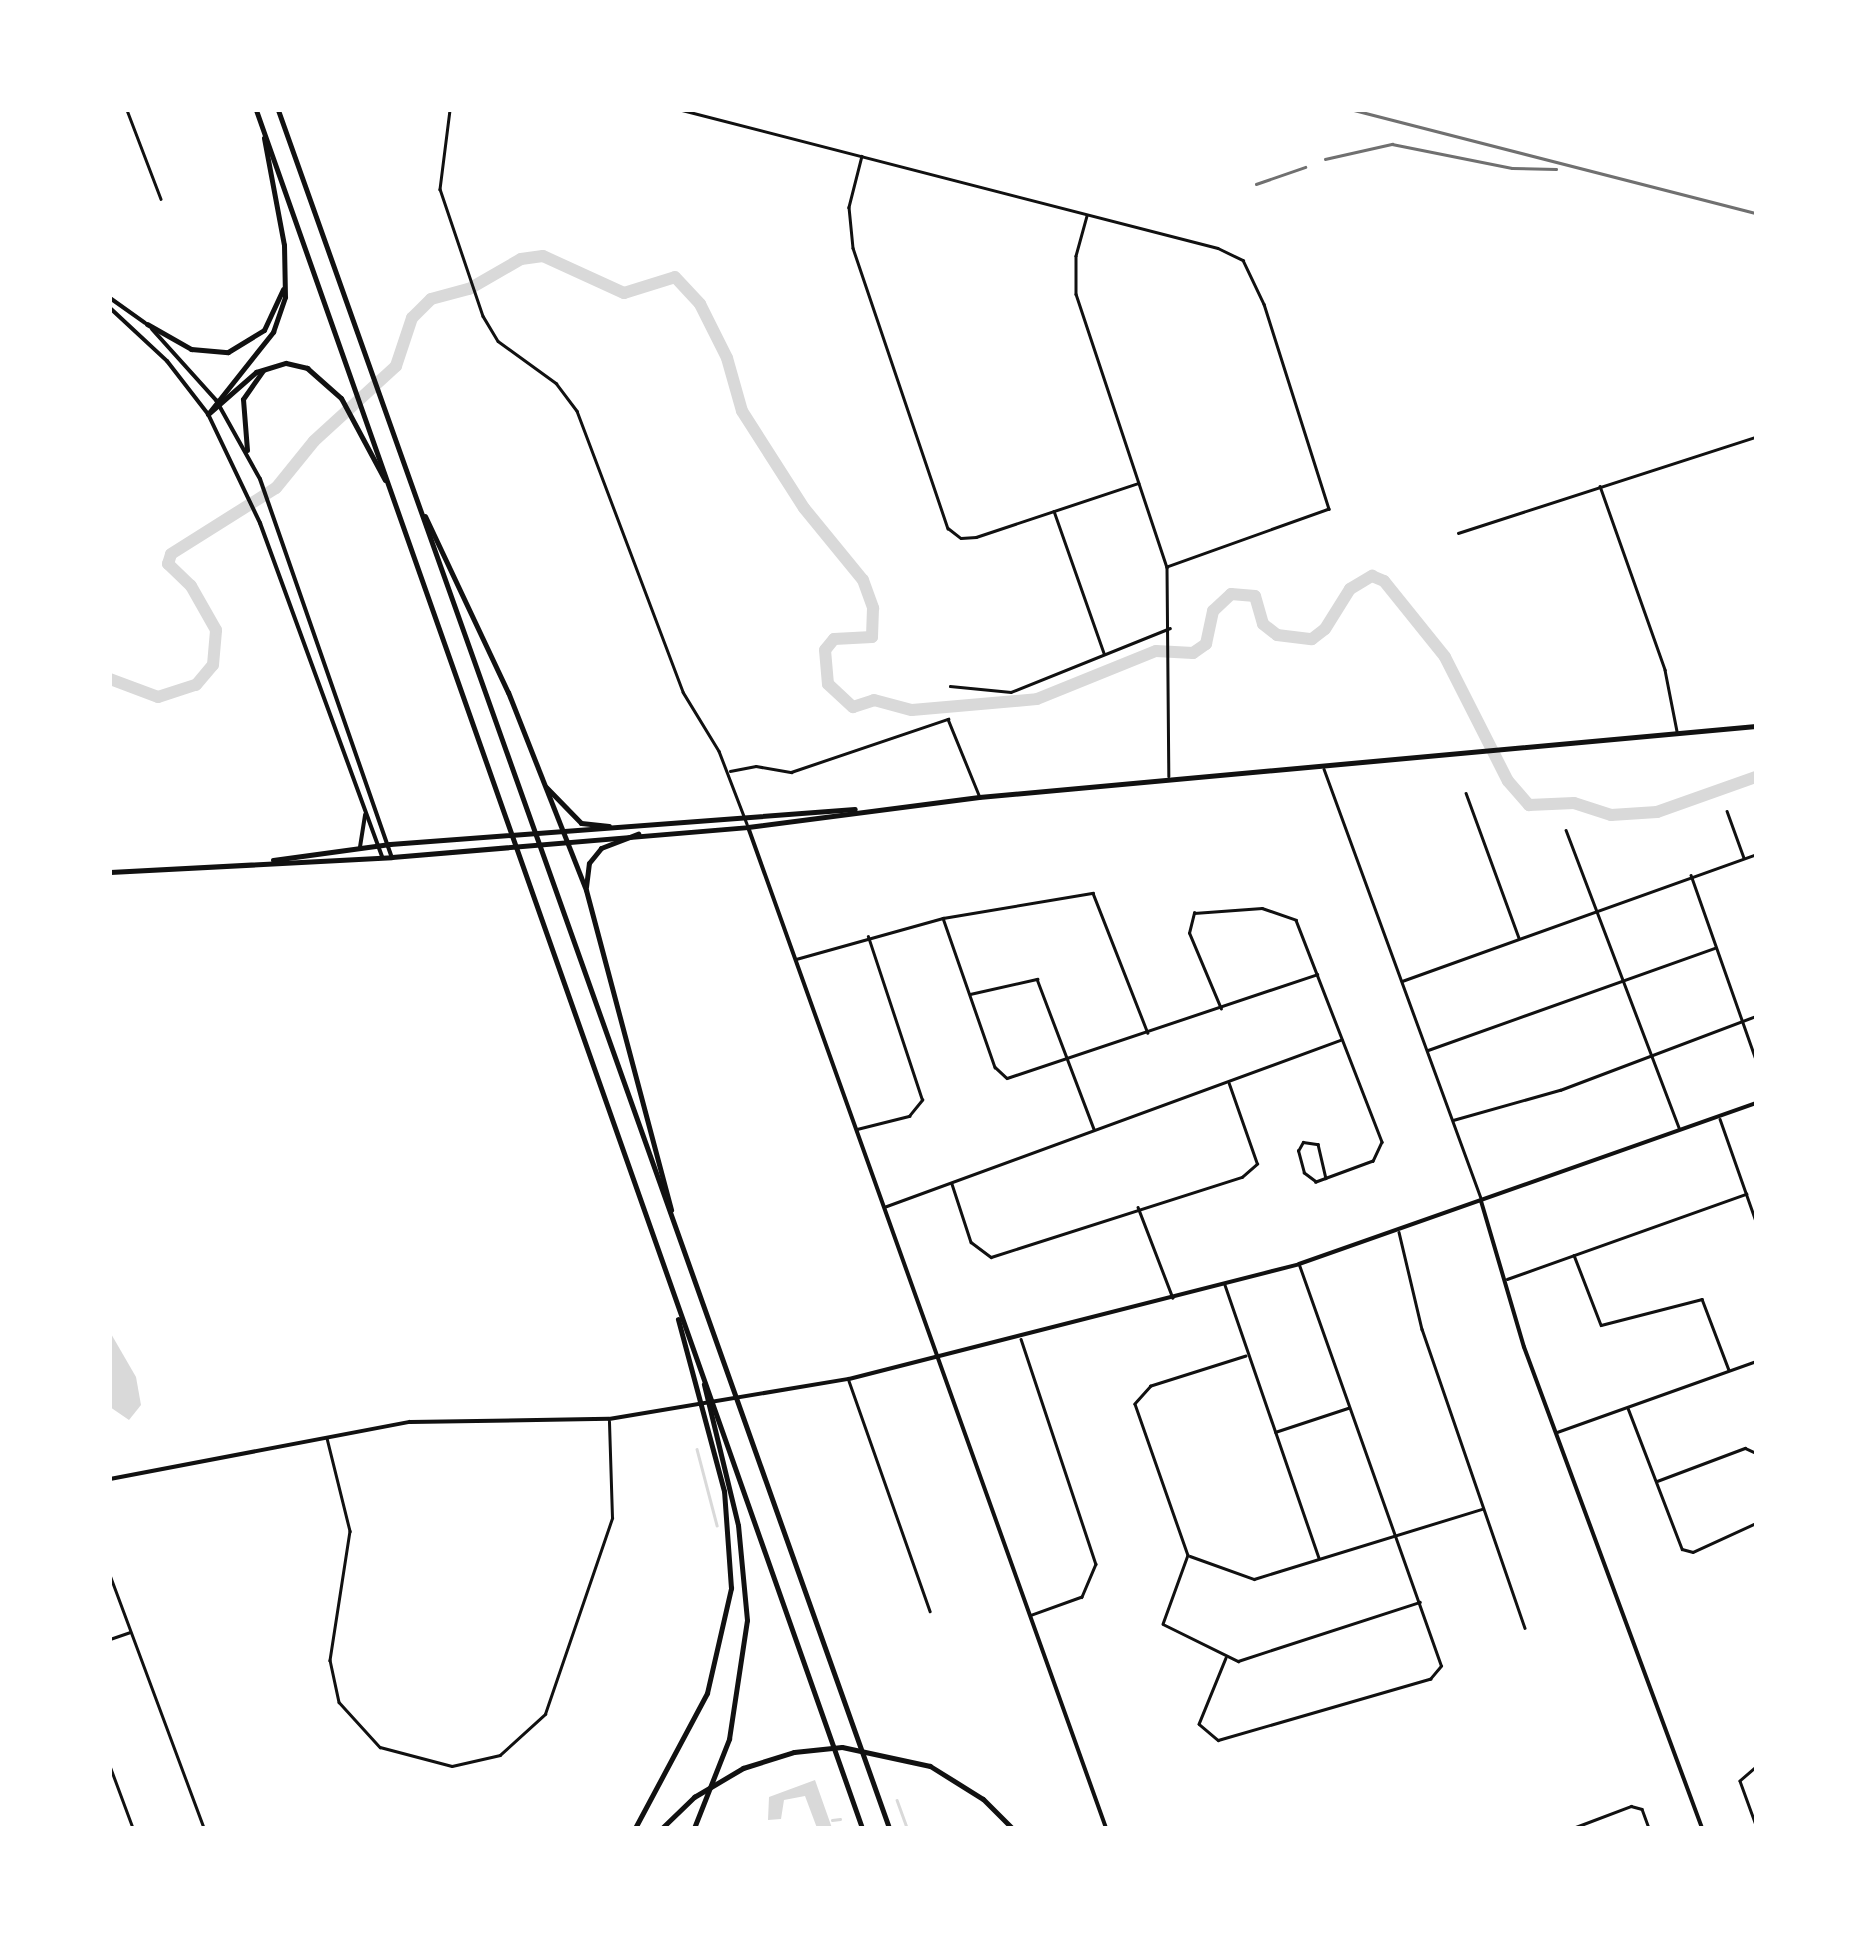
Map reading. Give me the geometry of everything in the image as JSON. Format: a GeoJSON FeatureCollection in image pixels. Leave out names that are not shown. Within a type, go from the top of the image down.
{"type":"FeatureCollection","features":[{"type":"Feature","properties":{"kind":"main road"},"geometry":{"type":"LineString","coordinates":[[256,110],[366,413],[705,1396],[720,1416],[862,1828]]}},
{"type":"Feature","properties":{"kind":"main road"},"geometry":{"type":"LineString","coordinates":[[278,110],[888,1826]]}},
{"type":"Feature","properties":{"kind":"main road"},"geometry":{"type":"LineString","coordinates":[[208,414],[272,332],[286,276],[260,121]]}},
{"type":"Feature","properties":{"kind":"main road"},"geometry":{"type":"LineString","coordinates":[[147,324],[191,350],[240,349],[272,318],[286,276]]}},
{"type":"Feature","properties":{"kind":"main road"},"geometry":{"type":"LineString","coordinates":[[208,414],[221,409],[265,368],[307,368],[341,398],[393,496]]}},
{"type":"Feature","properties":{"kind":"main road"},"geometry":{"type":"LineString","coordinates":[[247,450],[243,399],[265,368]]}},
{"type":"Feature","properties":{"kind":"main road"},"geometry":{"type":"LineString","coordinates":[[415,496],[508,692],[559,830],[586,890],[641,1080],[675,1227]]}},
{"type":"Feature","properties":{"kind":"main road"},"geometry":{"type":"LineString","coordinates":[[110,872],[392,858],[748,826],[980,797],[1756,726]]}},
{"type":"Feature","properties":{"kind":"main road"},"geometry":{"type":"LineString","coordinates":[[544,785],[578,821],[609,826]]}},
{"type":"Feature","properties":{"kind":"main road"},"geometry":{"type":"LineString","coordinates":[[254,864],[390,844],[898,807]]}},
{"type":"Feature","properties":{"kind":"main road"},"geometry":{"type":"LineString","coordinates":[[586,890],[589,863],[601,848],[638,834]]}},
{"type":"Feature","properties":{"kind":"main road"},"geometry":{"type":"LineString","coordinates":[[635,1828],[698,1714],[727,1620],[729,1518],[703,1379],[668,1283]]}},
{"type":"Feature","properties":{"kind":"main road"},"geometry":{"type":"LineString","coordinates":[[694,1828],[720,1770],[745,1655],[744,1574],[708,1418]]}},
{"type":"Feature","properties":{"kind":"main road"},"geometry":{"type":"LineString","coordinates":[[662,1828],[694,1797],[731,1774],[824,1748],[879,1751],[948,1776],[1012,1828]]}},
{"type":"Feature","properties":{"kind":"street"},"geometry":{"type":"LineString","coordinates":[[127,110],[161,199]]}},
{"type":"Feature","properties":{"kind":"street"},"geometry":{"type":"LineString","coordinates":[[450,110],[440,189],[477,300],[498,342],[556,384],[577,411],[683,692],[728,771],[1106,1828]]}},
{"type":"Feature","properties":{"kind":"street"},"geometry":{"type":"LineString","coordinates":[[682,110],[1088,214],[1243,260],[1254,275],[1330,497],[1329,509],[1318,519],[1166,567]]}},
{"type":"Feature","properties":{"kind":"street"},"geometry":{"type":"LineString","coordinates":[[862,156],[849,206],[853,248],[948,528],[969,538],[1138,483]]}},
{"type":"Feature","properties":{"kind":"street"},"geometry":{"type":"LineString","coordinates":[[1088,214],[1076,256],[1076,294],[1166,567],[1171,628],[1169,780]]}},
{"type":"Feature","properties":{"kind":"street"},"geometry":{"type":"LineString","coordinates":[[110,298],[147,324],[216,400],[247,450],[392,858]]}},
{"type":"Feature","properties":{"kind":"street"},"geometry":{"type":"LineString","coordinates":[[110,308],[167,361],[208,414],[246,488],[381,845],[382,858]]}},
{"type":"Feature","properties":{"kind":"street"},"geometry":{"type":"LineString","coordinates":[[1458,533],[1756,437]]}},
{"type":"Feature","properties":{"kind":"street"},"geometry":{"type":"LineString","coordinates":[[1600,486],[1666,670],[1678,732]]}},
{"type":"Feature","properties":{"kind":"street"},"geometry":{"type":"LineString","coordinates":[[1054,511],[1104,655]]}},
{"type":"Feature","properties":{"kind":"street"},"geometry":{"type":"LineString","coordinates":[[950,686],[1011,692],[1171,628]]}},
{"type":"Feature","properties":{"kind":"street"},"geometry":{"type":"LineString","coordinates":[[728,771],[756,766],[792,772],[948,718],[980,797]]}},
{"type":"Feature","properties":{"kind":"street"},"geometry":{"type":"LineString","coordinates":[[1324,766],[1481,1200],[1503,1280],[1556,1432],[1702,1828]]}},
{"type":"Feature","properties":{"kind":"street"},"geometry":{"type":"LineString","coordinates":[[1466,794],[1519,938]]}},
{"type":"Feature","properties":{"kind":"street"},"geometry":{"type":"LineString","coordinates":[[358,848],[366,838],[365,809]]}},
{"type":"Feature","properties":{"kind":"street"},"geometry":{"type":"LineString","coordinates":[[1727,811],[1745,859]]}},
{"type":"Feature","properties":{"kind":"street"},"geometry":{"type":"LineString","coordinates":[[1566,830],[1680,1129]]}},
{"type":"Feature","properties":{"kind":"street"},"geometry":{"type":"LineString","coordinates":[[1401,982],[1597,907],[1756,854]]}},
{"type":"Feature","properties":{"kind":"street"},"geometry":{"type":"LineString","coordinates":[[1690,874],[1756,1060]]}},
{"type":"Feature","properties":{"kind":"street"},"geometry":{"type":"LineString","coordinates":[[795,959],[868,935],[943,918],[1093,893],[1148,1036]]}},
{"type":"Feature","properties":{"kind":"street"},"geometry":{"type":"LineString","coordinates":[[1221,1008],[1189,933],[1190,918],[1201,910],[1262,908],[1289,914],[1320,973],[1382,1148],[1373,1161],[1316,1182],[1306,1176],[1298,1154],[1302,1142],[1318,1144],[1326,1178]]}},
{"type":"Feature","properties":{"kind":"street"},"geometry":{"type":"LineString","coordinates":[[943,918],[1002,1077],[1148,1036],[1320,973]]}},
{"type":"Feature","properties":{"kind":"street"},"geometry":{"type":"LineString","coordinates":[[856,1129],[909,1116],[922,1100],[868,935]]}},
{"type":"Feature","properties":{"kind":"street"},"geometry":{"type":"LineString","coordinates":[[1426,1051],[1714,948]]}},
{"type":"Feature","properties":{"kind":"street"},"geometry":{"type":"LineString","coordinates":[[970,994],[1037,980],[1095,1130]]}},
{"type":"Feature","properties":{"kind":"street"},"geometry":{"type":"LineString","coordinates":[[1452,1120],[1560,1090],[1756,1016]]}},
{"type":"Feature","properties":{"kind":"street"},"geometry":{"type":"LineString","coordinates":[[882,1208],[1343,1040]]}},
{"type":"Feature","properties":{"kind":"street"},"geometry":{"type":"LineString","coordinates":[[951,1182],[971,1242],[991,1257],[1254,1170],[1228,1082]]}},
{"type":"Feature","properties":{"kind":"street"},"geometry":{"type":"LineString","coordinates":[[110,1479],[410,1422],[609,1420],[849,1380],[1021,1339],[1299,1264],[1756,1103]]}},
{"type":"Feature","properties":{"kind":"street"},"geometry":{"type":"LineString","coordinates":[[1719,1116],[1756,1221]]}},
{"type":"Feature","properties":{"kind":"street"},"geometry":{"type":"LineString","coordinates":[[1503,1280],[1746,1194]]}},
{"type":"Feature","properties":{"kind":"street"},"geometry":{"type":"LineString","coordinates":[[1138,1206],[1172,1298]]}},
{"type":"Feature","properties":{"kind":"street"},"geometry":{"type":"LineString","coordinates":[[1399,1230],[1422,1328],[1525,1628]]}},
{"type":"Feature","properties":{"kind":"street"},"geometry":{"type":"LineString","coordinates":[[1574,1256],[1601,1324],[1702,1299],[1729,1370]]}},
{"type":"Feature","properties":{"kind":"street"},"geometry":{"type":"LineString","coordinates":[[1226,1658],[1199,1724],[1218,1740],[1436,1676],[1441,1659],[1299,1264]]}},
{"type":"Feature","properties":{"kind":"street"},"geometry":{"type":"LineString","coordinates":[[1225,1285],[1246,1356],[1320,1560]]}},
{"type":"Feature","properties":{"kind":"street"},"geometry":{"type":"LineString","coordinates":[[1021,1339],[1096,1564],[1082,1597],[1032,1615]]}},
{"type":"Feature","properties":{"kind":"street"},"geometry":{"type":"LineString","coordinates":[[1246,1356],[1151,1386],[1135,1404],[1188,1555],[1164,1624],[1238,1662],[1422,1602]]}},
{"type":"Feature","properties":{"kind":"street"},"geometry":{"type":"LineString","coordinates":[[1556,1432],[1756,1361]]}},
{"type":"Feature","properties":{"kind":"street"},"geometry":{"type":"LineString","coordinates":[[849,1380],[930,1611]]}},
{"type":"Feature","properties":{"kind":"street"},"geometry":{"type":"LineString","coordinates":[[1274,1433],[1350,1408]]}},
{"type":"Feature","properties":{"kind":"street"},"geometry":{"type":"LineString","coordinates":[[1628,1408],[1685,1552],[1756,1523]]}},
{"type":"Feature","properties":{"kind":"street"},"geometry":{"type":"LineString","coordinates":[[327,1437],[350,1531],[330,1660],[339,1702],[380,1747],[452,1766],[500,1755],[528,1734],[549,1704],[612,1518],[609,1420]]}},
{"type":"Feature","properties":{"kind":"street"},"geometry":{"type":"LineString","coordinates":[[1656,1482],[1745,1448],[1756,1452]]}},
{"type":"Feature","properties":{"kind":"street"},"geometry":{"type":"LineString","coordinates":[[1188,1555],[1254,1579],[1484,1508]]}},
{"type":"Feature","properties":{"kind":"street"},"geometry":{"type":"LineString","coordinates":[[110,1575],[204,1828]]}},
{"type":"Feature","properties":{"kind":"street"},"geometry":{"type":"LineString","coordinates":[[110,1639],[132,1631]]}},
{"type":"Feature","properties":{"kind":"street"},"geometry":{"type":"LineString","coordinates":[[110,1766],[133,1828]]}},
{"type":"Feature","properties":{"kind":"street"},"geometry":{"type":"LineString","coordinates":[[1756,1767],[1740,1781],[1756,1825]]}},
{"type":"Feature","properties":{"kind":"street"},"geometry":{"type":"LineString","coordinates":[[1573,1828],[1631,1806],[1642,1810],[1649,1828]]}},
{"type":"Feature","properties":{"kind":"shaded area"},"geometry":{"type":"Polygon","coordinates":[[[110,1332],[136,1377],[141,1405],[129,1420],[110,1407],[110,1332]]]}},
{"type":"Feature","properties":{"kind":"shaded area"},"geometry":{"type":"Polygon","coordinates":[[[815,1780],[832,1828],[817,1828],[805,1796],[784,1800],[781,1819],[768,1820],[769,1797],[815,1780]]]}},
{"type":"Feature","properties":{"kind":"waterway"},"geometry":{"type":"LineString","coordinates":[[110,679],[158,697],[196,685],[213,665],[216,630],[191,586],[168,564],[171,554],[276,488],[314,441],[396,366],[412,318],[431,299],[469,289],[521,259],[543,256],[624,293],[675,277],[700,304],[727,358],[742,411],[804,508],[863,580],[873,608],[872,637],[834,639],[825,650],[828,684],[853,707],[874,700],[912,710],[1037,699],[1156,651],[1193,653],[1206,644],[1213,611],[1231,594],[1255,596],[1263,624],[1277,635],[1312,639],[1325,629],[1350,589],[1372,576],[1384,581],[1445,657],[1508,781],[1529,805],[1574,803],[1611,815],[1657,812],[1756,777]]}},
{"type":"Feature","properties":{"kind":"waterway"},"geometry":{"type":"LineString","coordinates":[[697,1449],[717,1525]]}},
{"type":"Feature","properties":{"kind":"waterway"},"geometry":{"type":"LineString","coordinates":[[897,1800],[907,1828]]}},
{"type":"Feature","properties":{"kind":"waterway"},"geometry":{"type":"LineString","coordinates":[[832,1820],[840,1819]]}},
{"type":"Feature","properties":{"kind":"railway"},"geometry":{"type":"LineString","coordinates":[[1354,110],[1756,213]]}},
{"type":"Feature","properties":{"kind":"railway"},"geometry":{"type":"LineString","coordinates":[[1325,159],[1392,144],[1512,168],[1556,169]]}},
{"type":"Feature","properties":{"kind":"railway"},"geometry":{"type":"LineString","coordinates":[[1256,184],[1305,167]]}}]}
